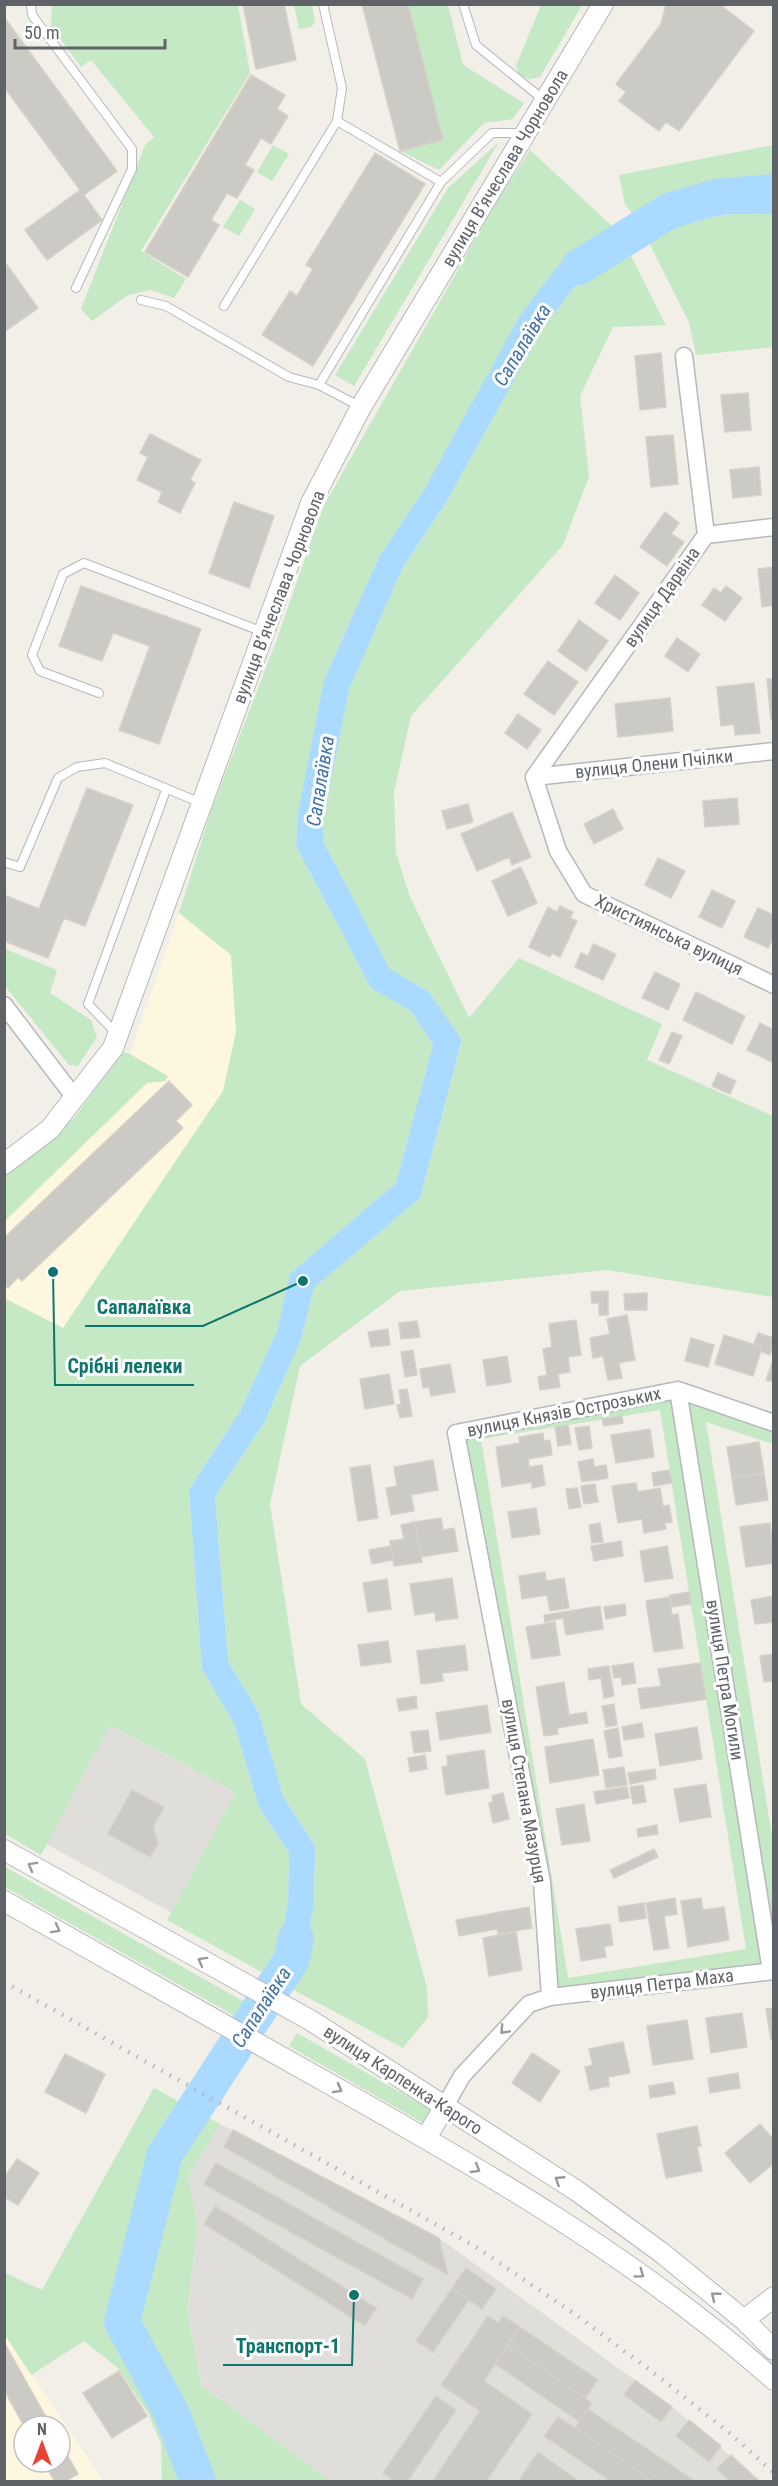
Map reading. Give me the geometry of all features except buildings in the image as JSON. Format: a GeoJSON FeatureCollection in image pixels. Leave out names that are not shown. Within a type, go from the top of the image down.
{"type":"FeatureCollection","features":[{"type":"Feature","properties":{"kind":"street","name":"вулиця Вʼячеслава Чорновола"},"geometry":{"type":"LineString","coordinates":[[4,1164],[50,1129],[113,1048],[311,503],[362,407],[603,4]]}},
{"type":"Feature","properties":{"kind":"street","name":"вулиця Дарвіна"},"geometry":{"type":"LineString","coordinates":[[534,777],[706,535],[684,356]]}},
{"type":"Feature","properties":{"kind":"street"},"geometry":{"type":"LineString","coordinates":[[706,535],[774,527]]}},
{"type":"Feature","properties":{"kind":"street","name":"вулиця Олени Пчілки"},"geometry":{"type":"LineString","coordinates":[[534,777],[774,751]]}},
{"type":"Feature","properties":{"kind":"street","name":"Християнська вулиця"},"geometry":{"type":"LineString","coordinates":[[534,777],[558,851],[584,894],[774,985]]}},
{"type":"Feature","properties":{"kind":"street"},"geometry":{"type":"LineString","coordinates":[[4,1005],[75,1098]]}},
{"type":"Feature","properties":{"kind":"street","name":"вулиця Князів Острозьких"},"geometry":{"type":"LineString","coordinates":[[456,1433],[678,1390],[774,1423]]}},
{"type":"Feature","properties":{"kind":"street","name":"вулиця Петра Могили"},"geometry":{"type":"LineString","coordinates":[[678,1390],[772,1971]]}},
{"type":"Feature","properties":{"kind":"street","name":"вулиця Степана Мазурця"},"geometry":{"type":"LineString","coordinates":[[456,1433],[542,1882],[550,1997]]}},
{"type":"Feature","properties":{"kind":"street","name":"вулиця Карпенка-Карого"},"geometry":{"type":"LineString","coordinates":[[4,1850],[310,2020],[577,2191],[662,2253],[744,2320],[774,2350]]}},
{"type":"Feature","properties":{"kind":"street","name":"вулиця Карпенка-Карого"},"geometry":{"type":"LineString","coordinates":[[4,1901],[426,2138],[617,2257],[725,2336],[774,2380]]}},
{"type":"Feature","properties":{"kind":"street","name":"вулиця Петра Маха"},"geometry":{"type":"LineString","coordinates":[[550,1997],[772,1971]]}},
{"type":"Feature","properties":{"kind":"street"},"geometry":{"type":"LineString","coordinates":[[426,2138],[462,2076],[529,2004],[550,1997]]}},
{"type":"Feature","properties":{"kind":"street"},"geometry":{"type":"LineString","coordinates":[[744,2320],[774,2297]]}},
{"type":"Feature","properties":{"kind":"lane"},"geometry":{"type":"LineString","coordinates":[[31,4],[32,15],[132,149],[132,169],[76,288]]}},
{"type":"Feature","properties":{"kind":"lane"},"geometry":{"type":"LineString","coordinates":[[224,306],[337,121],[342,88],[324,4]]}},
{"type":"Feature","properties":{"kind":"lane"},"geometry":{"type":"LineString","coordinates":[[463,4],[476,45],[545,101]]}},
{"type":"Feature","properties":{"kind":"lane"},"geometry":{"type":"LineString","coordinates":[[337,121],[441,182]]}},
{"type":"Feature","properties":{"kind":"lane"},"geometry":{"type":"LineString","coordinates":[[319,385],[441,182],[492,133],[525,133]]}},
{"type":"Feature","properties":{"kind":"lane"},"geometry":{"type":"LineString","coordinates":[[141,300],[166,306],[289,377],[319,385],[362,407]]}},
{"type":"Feature","properties":{"kind":"lane"},"geometry":{"type":"LineString","coordinates":[[99,693],[40,671],[32,655],[63,574],[84,563],[263,632]]}},
{"type":"Feature","properties":{"kind":"lane"},"geometry":{"type":"LineString","coordinates":[[4,862],[20,867],[58,778],[77,767],[105,763],[202,803]]}},
{"type":"Feature","properties":{"kind":"lane"},"geometry":{"type":"LineString","coordinates":[[118,1034],[88,1004],[166,790]]}},
{"type":"Feature","properties":{"kind":"shaded area"},"geometry":{"type":"Polygon","coordinates":[[[179,913],[231,955],[236,1032],[223,1091],[63,1328],[50,1320],[5,1566],[5,1191],[69,1140],[130,1054],[179,913]]]}},
{"type":"Feature","properties":{"kind":"shaded area"},"geometry":{"type":"Polygon","coordinates":[[[109,1725],[236,1792],[172,1913],[46,1844],[109,1725]]]}},
{"type":"Feature","properties":{"kind":"shaded area"},"geometry":{"type":"Polygon","coordinates":[[[220,2124],[439,2238],[672,2407],[760,2481],[331,2481],[201,2385],[187,2308],[198,2227],[188,2177],[220,2124]]]}},
{"type":"Feature","properties":{"kind":"shaded area"},"geometry":{"type":"Polygon","coordinates":[[[5,2335],[58,2414],[12,2414],[12,2474],[72,2474],[72,2435],[103,2481],[5,2481],[5,2335]]]}},
{"type":"Feature","properties":{"kind":"green space"},"geometry":{"type":"Polygon","coordinates":[[[52,5],[238,5],[250,73],[141,251],[186,279],[174,298],[151,290],[128,295],[92,321],[81,309],[145,145],[154,137],[91,60],[81,67],[51,26],[52,5]]]}},
{"type":"Feature","properties":{"kind":"green space"},"geometry":{"type":"Polygon","coordinates":[[[294,5],[312,5],[315,20],[312,27],[299,29],[294,5]]]}},
{"type":"Feature","properties":{"kind":"green space"},"geometry":{"type":"Polygon","coordinates":[[[408,5],[448,5],[463,65],[524,103],[513,119],[484,123],[439,170],[400,151],[443,140],[408,5]]]}},
{"type":"Feature","properties":{"kind":"green space"},"geometry":{"type":"Polygon","coordinates":[[[541,5],[582,5],[540,77],[530,79],[519,76],[516,66],[541,5]]]}},
{"type":"Feature","properties":{"kind":"green space"},"geometry":{"type":"Polygon","coordinates":[[[499,142],[354,386],[335,375],[448,188],[499,142]]]}},
{"type":"Feature","properties":{"kind":"green space"},"geometry":{"type":"Polygon","coordinates":[[[273,145],[289,154],[272,181],[257,172],[273,145]]]}},
{"type":"Feature","properties":{"kind":"green space"},"geometry":{"type":"Polygon","coordinates":[[[773,145],[773,184],[717,186],[684,192],[633,215],[625,204],[619,175],[773,145]]]}},
{"type":"Feature","properties":{"kind":"green space"},"geometry":{"type":"Polygon","coordinates":[[[530,150],[612,226],[561,262],[425,488],[379,557],[324,680],[298,814],[296,846],[371,988],[411,1011],[433,1045],[396,1183],[290,1274],[277,1331],[241,1410],[189,1489],[202,1669],[234,1724],[259,1807],[289,1853],[288,1901],[279,1954],[265,1974],[167,1920],[236,1792],[110,1725],[41,1855],[5,1834],[4,1298],[63,1328],[223,1091],[236,1032],[231,955],[179,913],[211,811],[277,639],[323,507],[496,203],[530,150]]]}},
{"type":"Feature","properties":{"kind":"green space"},"geometry":{"type":"Polygon","coordinates":[[[240,200],[255,209],[239,236],[223,227],[240,200]]]}},
{"type":"Feature","properties":{"kind":"green space"},"geometry":{"type":"Polygon","coordinates":[[[730,214],[773,214],[773,347],[696,355],[689,322],[646,237],[697,219],[730,214]]]}},
{"type":"Feature","properties":{"kind":"green space"},"geometry":{"type":"Polygon","coordinates":[[[628,250],[666,325],[613,327],[580,396],[589,476],[563,545],[411,716],[394,792],[396,853],[410,897],[469,1018],[519,958],[662,1024],[647,1060],[773,1116],[773,1297],[607,1270],[400,1291],[300,1366],[270,1504],[301,1704],[365,1759],[427,1988],[428,2017],[403,2048],[288,1987],[303,1964],[314,1904],[315,1846],[283,1796],[259,1713],[228,1661],[215,1496],[264,1423],[301,1340],[314,1288],[420,1198],[462,1041],[429,992],[390,969],[323,841],[324,817],[349,688],[402,569],[447,501],[543,328],[579,281],[628,250]]]}},
{"type":"Feature","properties":{"kind":"green space"},"geometry":{"type":"Polygon","coordinates":[[[5,949],[57,970],[50,993],[91,1020],[97,1037],[78,1066],[69,1065],[5,986],[5,949]]]}},
{"type":"Feature","properties":{"kind":"green space"},"geometry":{"type":"Polygon","coordinates":[[[123,1052],[168,1076],[165,1081],[147,1083],[5,1221],[5,1175],[74,1118],[123,1052]]]}},
{"type":"Feature","properties":{"kind":"green space"},"geometry":{"type":"Polygon","coordinates":[[[673,1399],[763,1965],[558,1989],[550,1881],[466,1439],[673,1399]],[[660,1410],[481,1439],[568,1978],[746,1949],[660,1410]]]}},
{"type":"Feature","properties":{"kind":"green space"},"geometry":{"type":"Polygon","coordinates":[[[687,1402],[773,1432],[773,1444],[706,1422],[773,1843],[773,1941],[687,1402]]]}},
{"type":"Feature","properties":{"kind":"green space"},"geometry":{"type":"Polygon","coordinates":[[[5,1867],[243,2001],[235,2016],[5,1887],[5,1867]]]}},
{"type":"Feature","properties":{"kind":"green space"},"geometry":{"type":"Polygon","coordinates":[[[297,2033],[433,2111],[425,2124],[289,2046],[297,2033]]]}},
{"type":"Feature","properties":{"kind":"green space"},"geometry":{"type":"Polygon","coordinates":[[[154,2088],[220,2124],[188,2177],[198,2227],[187,2308],[201,2385],[331,2481],[162,2481],[161,2443],[148,2413],[118,2368],[84,2341],[31,2375],[5,2335],[5,2273],[42,2290],[154,2088]]]}},
{"type":"Feature","properties":{"kind":"water"},"geometry":{"type":"Polygon","coordinates":[[[728,184],[773,184],[773,214],[730,214],[697,219],[646,237],[633,215],[657,202],[679,194],[728,184]]]}},
{"type":"Feature","properties":{"kind":"water"},"geometry":{"type":"Polygon","coordinates":[[[612,226],[628,250],[579,281],[543,328],[447,501],[402,569],[349,689],[324,816],[323,841],[390,969],[429,992],[462,1040],[420,1198],[314,1288],[301,1340],[264,1423],[215,1496],[228,1661],[259,1713],[283,1796],[315,1846],[314,1904],[303,1964],[288,1987],[265,1974],[279,1954],[288,1901],[289,1853],[259,1807],[234,1724],[202,1669],[189,1489],[241,1410],[277,1331],[290,1274],[396,1183],[433,1045],[411,1011],[371,988],[296,846],[298,813],[324,680],[379,557],[425,488],[521,314],[561,262],[612,226]]]}},
{"type":"Feature","properties":{"kind":"waterway","name":"Сапалаївка"},"geometry":{"type":"LineString","coordinates":[[579,267],[669,211],[716,197],[774,192]]}},
{"type":"Feature","properties":{"kind":"waterway","name":"Сапалаївка"},"geometry":{"type":"LineString","coordinates":[[198,2482],[172,2414],[122,2322],[165,2154],[292,1959],[296,1938]]}},
{"type":"Feature","properties":{"kind":"railway"},"geometry":{"type":"LineString","coordinates":[[4,1982],[476,2247],[576,2315],[667,2383],[733,2436],[774,2473]]}},
{"type":"Feature","properties":{"kind":"place","name":"Срібні лелеки"},"geometry":{"type":"Point","coordinates":[53,1272]}},
{"type":"Feature","properties":{"kind":"place","name":"Сапалаївка"},"geometry":{"type":"Point","coordinates":[303,1281]}},
{"type":"Feature","properties":{"kind":"place","name":"Транспорт-1"},"geometry":{"type":"Point","coordinates":[354,2295]}}]}
